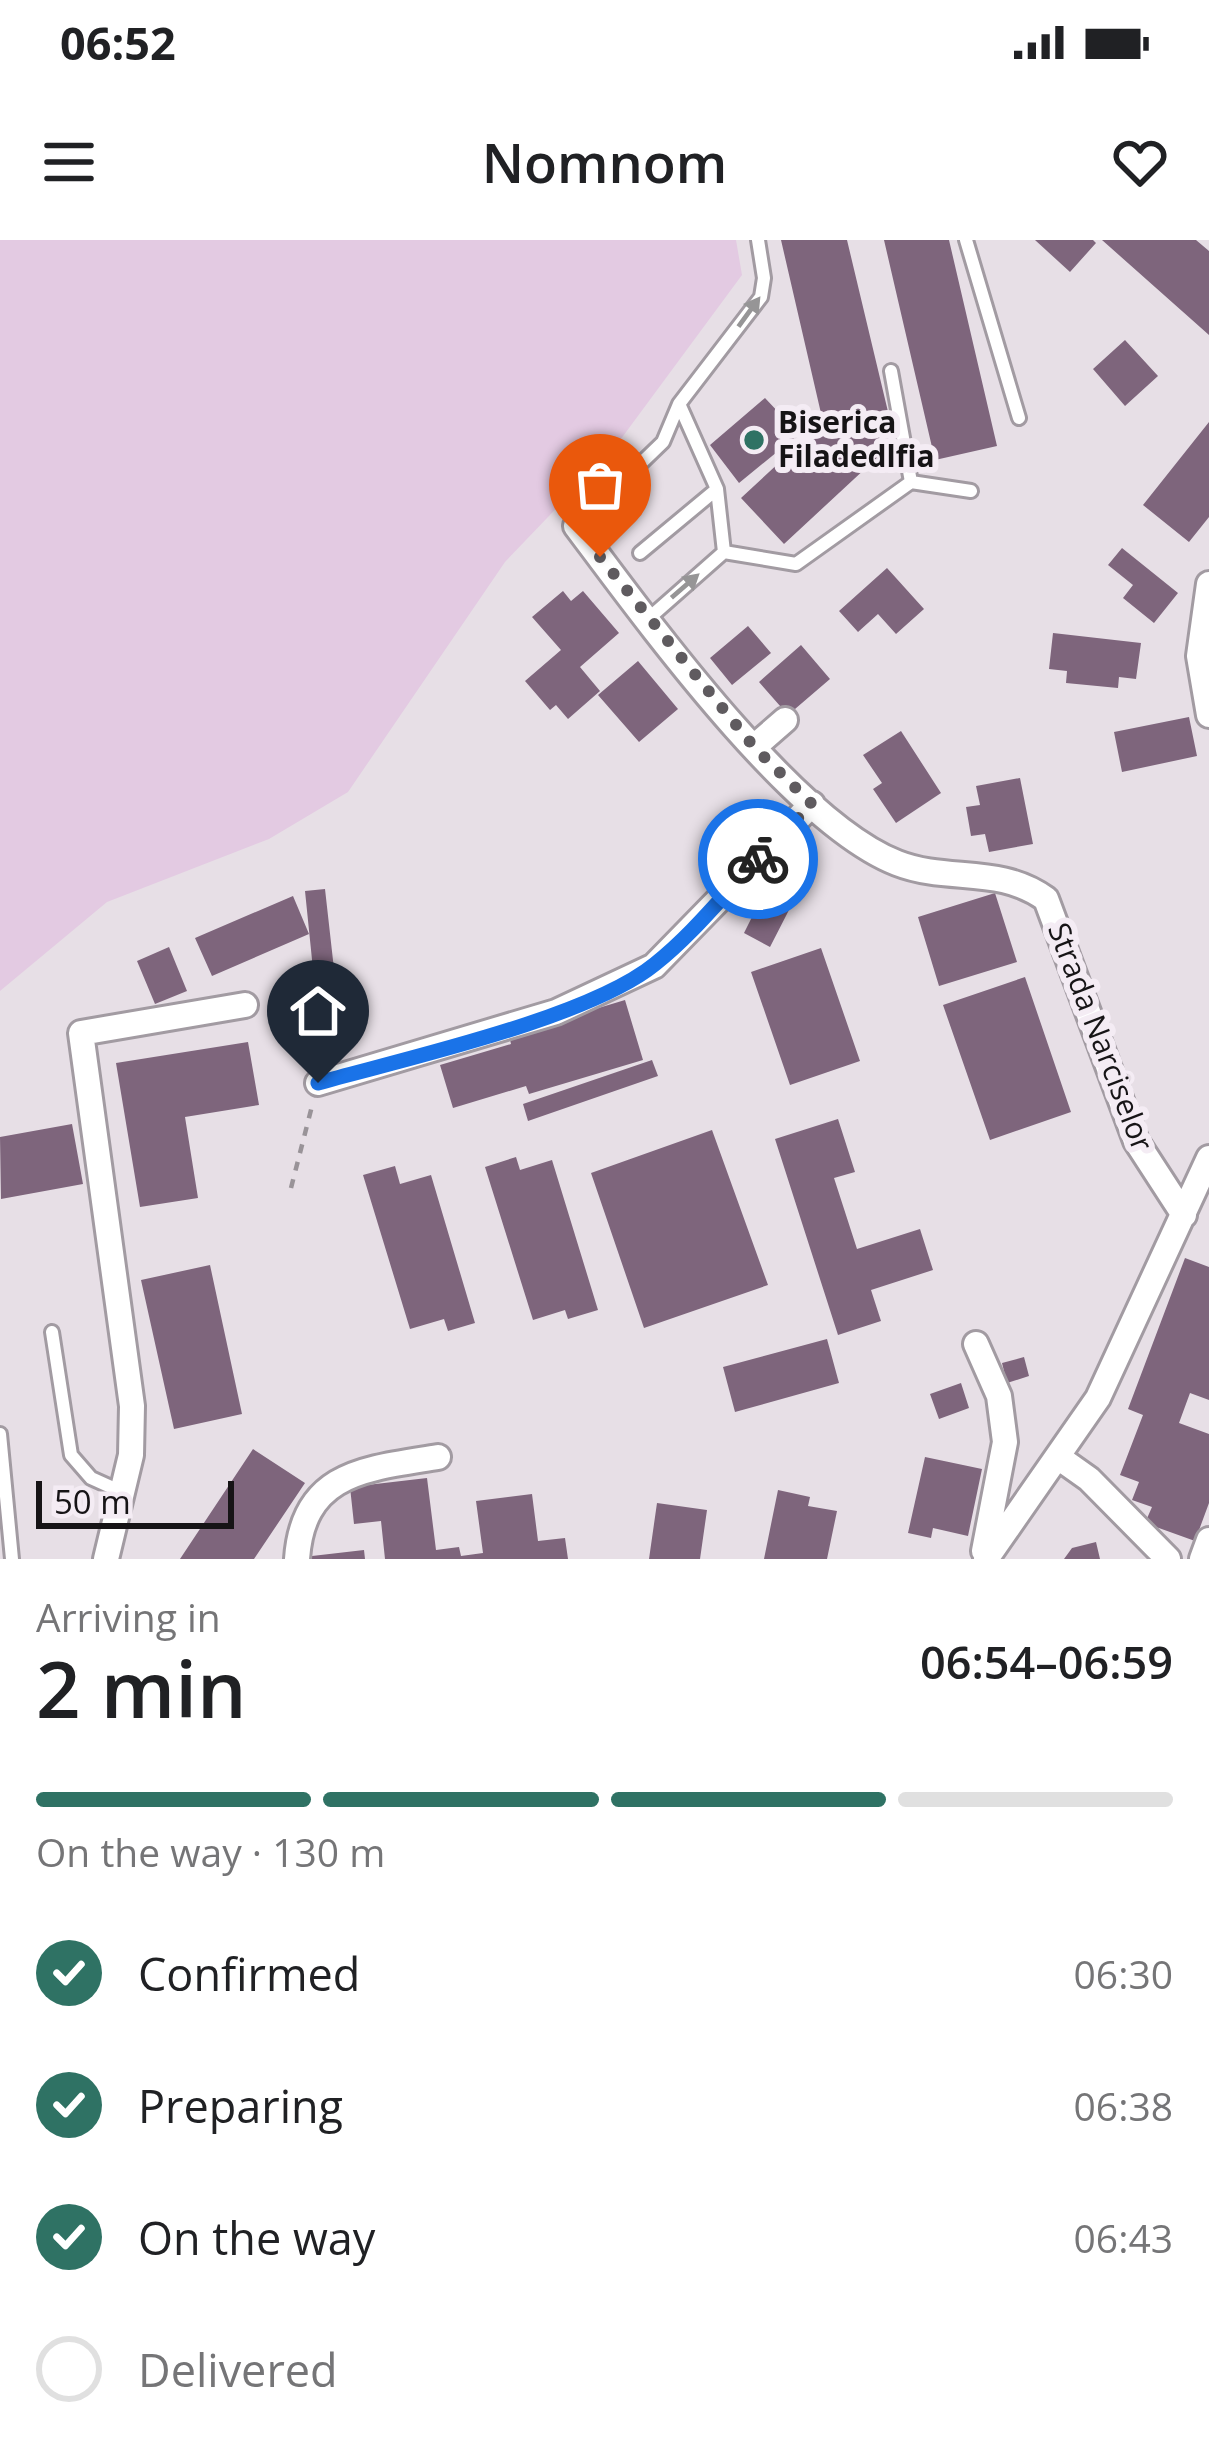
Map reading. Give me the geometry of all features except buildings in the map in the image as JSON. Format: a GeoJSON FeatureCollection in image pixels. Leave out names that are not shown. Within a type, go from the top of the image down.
{"type":"FeatureCollection","features":[{"type":"Feature","properties":{"kind":"street","name":"Strada Narciselor"},"geometry":{"type":"LineString","coordinates":[[576,526],[647,620],[754,747],[855,839],[898,864],[999,875],[1046,898],[1136,1141],[1184,1215]]}},
{"type":"Feature","properties":{"kind":"street"},"geometry":{"type":"LineString","coordinates":[[1209,584],[1199,656],[1209,715]]}},
{"type":"Feature","properties":{"kind":"street"},"geometry":{"type":"LineString","coordinates":[[754,747],[785,719]]}},
{"type":"Feature","properties":{"kind":"street"},"geometry":{"type":"LineString","coordinates":[[318,1083],[556,1012],[654,966],[812,804]]}},
{"type":"Feature","properties":{"kind":"street"},"geometry":{"type":"LineString","coordinates":[[106,1559],[131,1455],[132,1406],[80,1033],[245,1005]]}},
{"type":"Feature","properties":{"kind":"street"},"geometry":{"type":"LineString","coordinates":[[984,1559],[1097,1398],[1209,1158]]}},
{"type":"Feature","properties":{"kind":"street"},"geometry":{"type":"LineString","coordinates":[[976,1345],[999,1396],[1005,1442],[984,1559]]}},
{"type":"Feature","properties":{"kind":"street"},"geometry":{"type":"LineString","coordinates":[[297,1559],[300,1524],[329,1485],[381,1467],[438,1457]]}},
{"type":"Feature","properties":{"kind":"street"},"geometry":{"type":"LineString","coordinates":[[1058,1457],[1089,1479],[1168,1559]]}},
{"type":"Feature","properties":{"kind":"street"},"geometry":{"type":"LineString","coordinates":[[1202,1559],[1209,1540]]}},
{"type":"Feature","properties":{"kind":"lane"},"geometry":{"type":"LineString","coordinates":[[576,526],[663,442],[679,404],[761,297],[764,278],[758,240]]}},
{"type":"Feature","properties":{"kind":"lane"},"geometry":{"type":"LineString","coordinates":[[966,240],[1019,418]]}},
{"type":"Feature","properties":{"kind":"lane"},"geometry":{"type":"LineString","coordinates":[[891,371],[910,482]]}},
{"type":"Feature","properties":{"kind":"lane"},"geometry":{"type":"LineString","coordinates":[[679,404],[717,489],[724,552]]}},
{"type":"Feature","properties":{"kind":"lane"},"geometry":{"type":"LineString","coordinates":[[724,552],[796,564],[910,482],[971,491]]}},
{"type":"Feature","properties":{"kind":"lane"},"geometry":{"type":"LineString","coordinates":[[640,553],[717,489]]}},
{"type":"Feature","properties":{"kind":"lane"},"geometry":{"type":"LineString","coordinates":[[647,620],[724,552]]}},
{"type":"Feature","properties":{"kind":"lane"},"geometry":{"type":"LineString","coordinates":[[52,1332],[71,1455],[91,1478],[122,1492]]}},
{"type":"Feature","properties":{"kind":"lane"},"geometry":{"type":"LineString","coordinates":[[0,1434],[12,1559]]}},
{"type":"Feature","properties":{"kind":"path"},"geometry":{"type":"LineString","coordinates":[[291,1188],[318,1083]]}},
{"type":"Feature","properties":{"kind":"shaded area"},"geometry":{"type":"Polygon","coordinates":[[[0,240],[736,240],[742,275],[615,447],[505,562],[348,792],[269,839],[107,902],[0,991],[0,240]]]}},
{"type":"Feature","properties":{"kind":"way so far"},"geometry":{"type":"LineString","coordinates":[[600,557],[754,747],[812,804],[758,859]]}},
{"type":"Feature","properties":{"kind":"place","name":"Biserica Filadedlfia"},"geometry":{"type":"Point","coordinates":[754,440]}},
{"type":"Feature","properties":{"kind":"route"},"geometry":{"type":"LineString","coordinates":[[318,1083],[556,1012],[610,989],[654,966],[758,859]]}}]}
